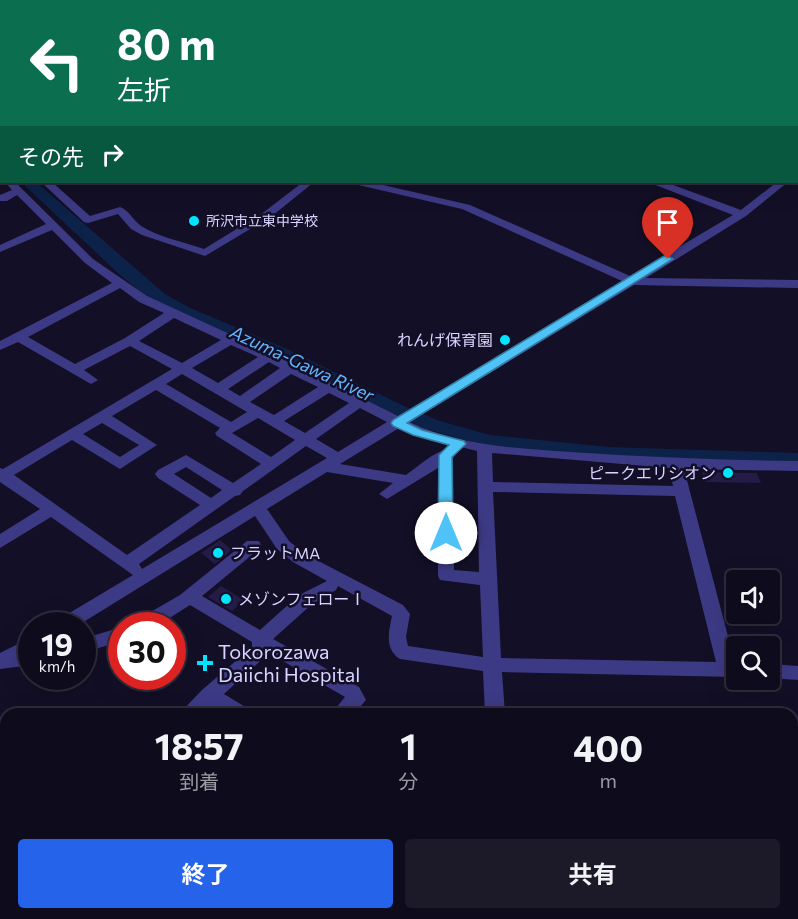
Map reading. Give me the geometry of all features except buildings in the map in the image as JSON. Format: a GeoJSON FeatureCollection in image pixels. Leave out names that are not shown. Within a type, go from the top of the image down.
{"type":"FeatureCollection","features":[{"type":"Feature","properties":{"kind":"street"},"geometry":{"type":"LineString","coordinates":[[47,183],[88,220],[120,210],[135,227],[146,233],[205,253],[274,211],[308,183]]}},
{"type":"Feature","properties":{"kind":"street"},"geometry":{"type":"LineString","coordinates":[[362,183],[466,207],[631,281],[798,284]]}},
{"type":"Feature","properties":{"kind":"street"},"geometry":{"type":"LineString","coordinates":[[660,183],[742,214]]}},
{"type":"Feature","properties":{"kind":"street"},"geometry":{"type":"LineString","coordinates":[[85,612],[742,214],[782,183]]}},
{"type":"Feature","properties":{"kind":"street"},"geometry":{"type":"LineString","coordinates":[[0,198],[3,199],[14,186],[89,261],[143,300],[291,368],[418,432],[459,444],[484,448],[675,464],[798,466]]}},
{"type":"Feature","properties":{"kind":"street"},"geometry":{"type":"LineString","coordinates":[[0,249],[52,226]]}},
{"type":"Feature","properties":{"kind":"street"},"geometry":{"type":"LineString","coordinates":[[0,346],[119,284]]}},
{"type":"Feature","properties":{"kind":"street"},"geometry":{"type":"LineString","coordinates":[[74,370],[130,341],[173,314]]}},
{"type":"Feature","properties":{"kind":"street"},"geometry":{"type":"LineString","coordinates":[[18,336],[91,380]]}},
{"type":"Feature","properties":{"kind":"street"},"geometry":{"type":"LineString","coordinates":[[144,577],[128,563],[1,475],[103,417],[230,340]]}},
{"type":"Feature","properties":{"kind":"street"},"geometry":{"type":"LineString","coordinates":[[130,341],[339,459]]}},
{"type":"Feature","properties":{"kind":"street"},"geometry":{"type":"LineString","coordinates":[[218,389],[268,357]]}},
{"type":"Feature","properties":{"kind":"street"},"geometry":{"type":"LineString","coordinates":[[240,402],[291,368]]}},
{"type":"Feature","properties":{"kind":"street"},"geometry":{"type":"LineString","coordinates":[[157,385],[231,428]]}},
{"type":"Feature","properties":{"kind":"street"},"geometry":{"type":"LineString","coordinates":[[275,422],[328,387]]}},
{"type":"Feature","properties":{"kind":"street"},"geometry":{"type":"LineString","coordinates":[[128,563],[235,491],[358,403]]}},
{"type":"Feature","properties":{"kind":"street"},"geometry":{"type":"LineString","coordinates":[[258,412],[222,433],[272,464]]}},
{"type":"Feature","properties":{"kind":"street"},"geometry":{"type":"LineString","coordinates":[[73,434],[120,464],[150,445],[103,417]]}},
{"type":"Feature","properties":{"kind":"street"},"geometry":{"type":"LineString","coordinates":[[387,494],[459,444]]}},
{"type":"Feature","properties":{"kind":"street"},"geometry":{"type":"LineString","coordinates":[[484,448],[495,708]]}},
{"type":"Feature","properties":{"kind":"street"},"geometry":{"type":"LineString","coordinates":[[445,455],[446,576],[488,579]]}},
{"type":"Feature","properties":{"kind":"street"},"geometry":{"type":"LineString","coordinates":[[212,506],[163,474],[186,460],[235,491]]}},
{"type":"Feature","properties":{"kind":"street"},"geometry":{"type":"LineString","coordinates":[[675,464],[726,648]]}},
{"type":"Feature","properties":{"kind":"street"},"geometry":{"type":"LineString","coordinates":[[325,467],[408,480]]}},
{"type":"Feature","properties":{"kind":"street"},"geometry":{"type":"LineString","coordinates":[[485,487],[682,491]]}},
{"type":"Feature","properties":{"kind":"street"},"geometry":{"type":"LineString","coordinates":[[258,508],[283,545],[299,558],[401,614],[398,646],[401,652],[493,665],[726,669]]}},
{"type":"Feature","properties":{"kind":"street"},"geometry":{"type":"LineString","coordinates":[[0,542],[52,509]]}},
{"type":"Feature","properties":{"kind":"street"},"geometry":{"type":"LineString","coordinates":[[169,612],[191,598],[253,545]]}},
{"type":"Feature","properties":{"kind":"street"},"geometry":{"type":"LineString","coordinates":[[195,708],[261,650],[261,641],[305,600],[330,586]]}},
{"type":"Feature","properties":{"kind":"street"},"geometry":{"type":"LineString","coordinates":[[191,598],[261,641],[352,692],[357,700],[348,708]]}},
{"type":"Feature","properties":{"kind":"street"},"geometry":{"type":"LineString","coordinates":[[0,663],[18,652]]}},
{"type":"Feature","properties":{"kind":"street"},"geometry":{"type":"LineString","coordinates":[[0,663],[18,660]]}},
{"type":"Feature","properties":{"kind":"street"},"geometry":{"type":"LineString","coordinates":[[780,672],[798,673]]}},
{"type":"Feature","properties":{"kind":"street"},"geometry":{"type":"LineString","coordinates":[[209,695],[230,708]]}},
{"type":"Feature","properties":{"kind":"waterway","name":"Azuma-Gawa River"},"geometry":{"type":"LineString","coordinates":[[29,183],[159,298],[182,311],[280,353],[433,425],[489,441],[608,454],[798,460]]}},
{"type":"Feature","properties":{"kind":"place","name":"所沢市立東中学校"},"geometry":{"type":"Point","coordinates":[194,221]}},
{"type":"Feature","properties":{"kind":"place","name":"れんげ保育園"},"geometry":{"type":"Point","coordinates":[505,340]}},
{"type":"Feature","properties":{"kind":"place","name":"ピークエリシオン"},"geometry":{"type":"Point","coordinates":[728,473]}},
{"type":"Feature","properties":{"kind":"place","name":"フラットMA"},"geometry":{"type":"Point","coordinates":[218,553]}},
{"type":"Feature","properties":{"kind":"place","name":"メゾンフェローⅠ"},"geometry":{"type":"Point","coordinates":[226,599]}},
{"type":"Feature","properties":{"kind":"place","name":"Tokorozawa Daiichi Hospital"},"geometry":{"type":"Point","coordinates":[205,663]}},
{"type":"Feature","properties":{"kind":"route"},"geometry":{"type":"LineString","coordinates":[[446,533],[445,455],[459,444],[435,438],[398,423],[668,259]]}}]}
